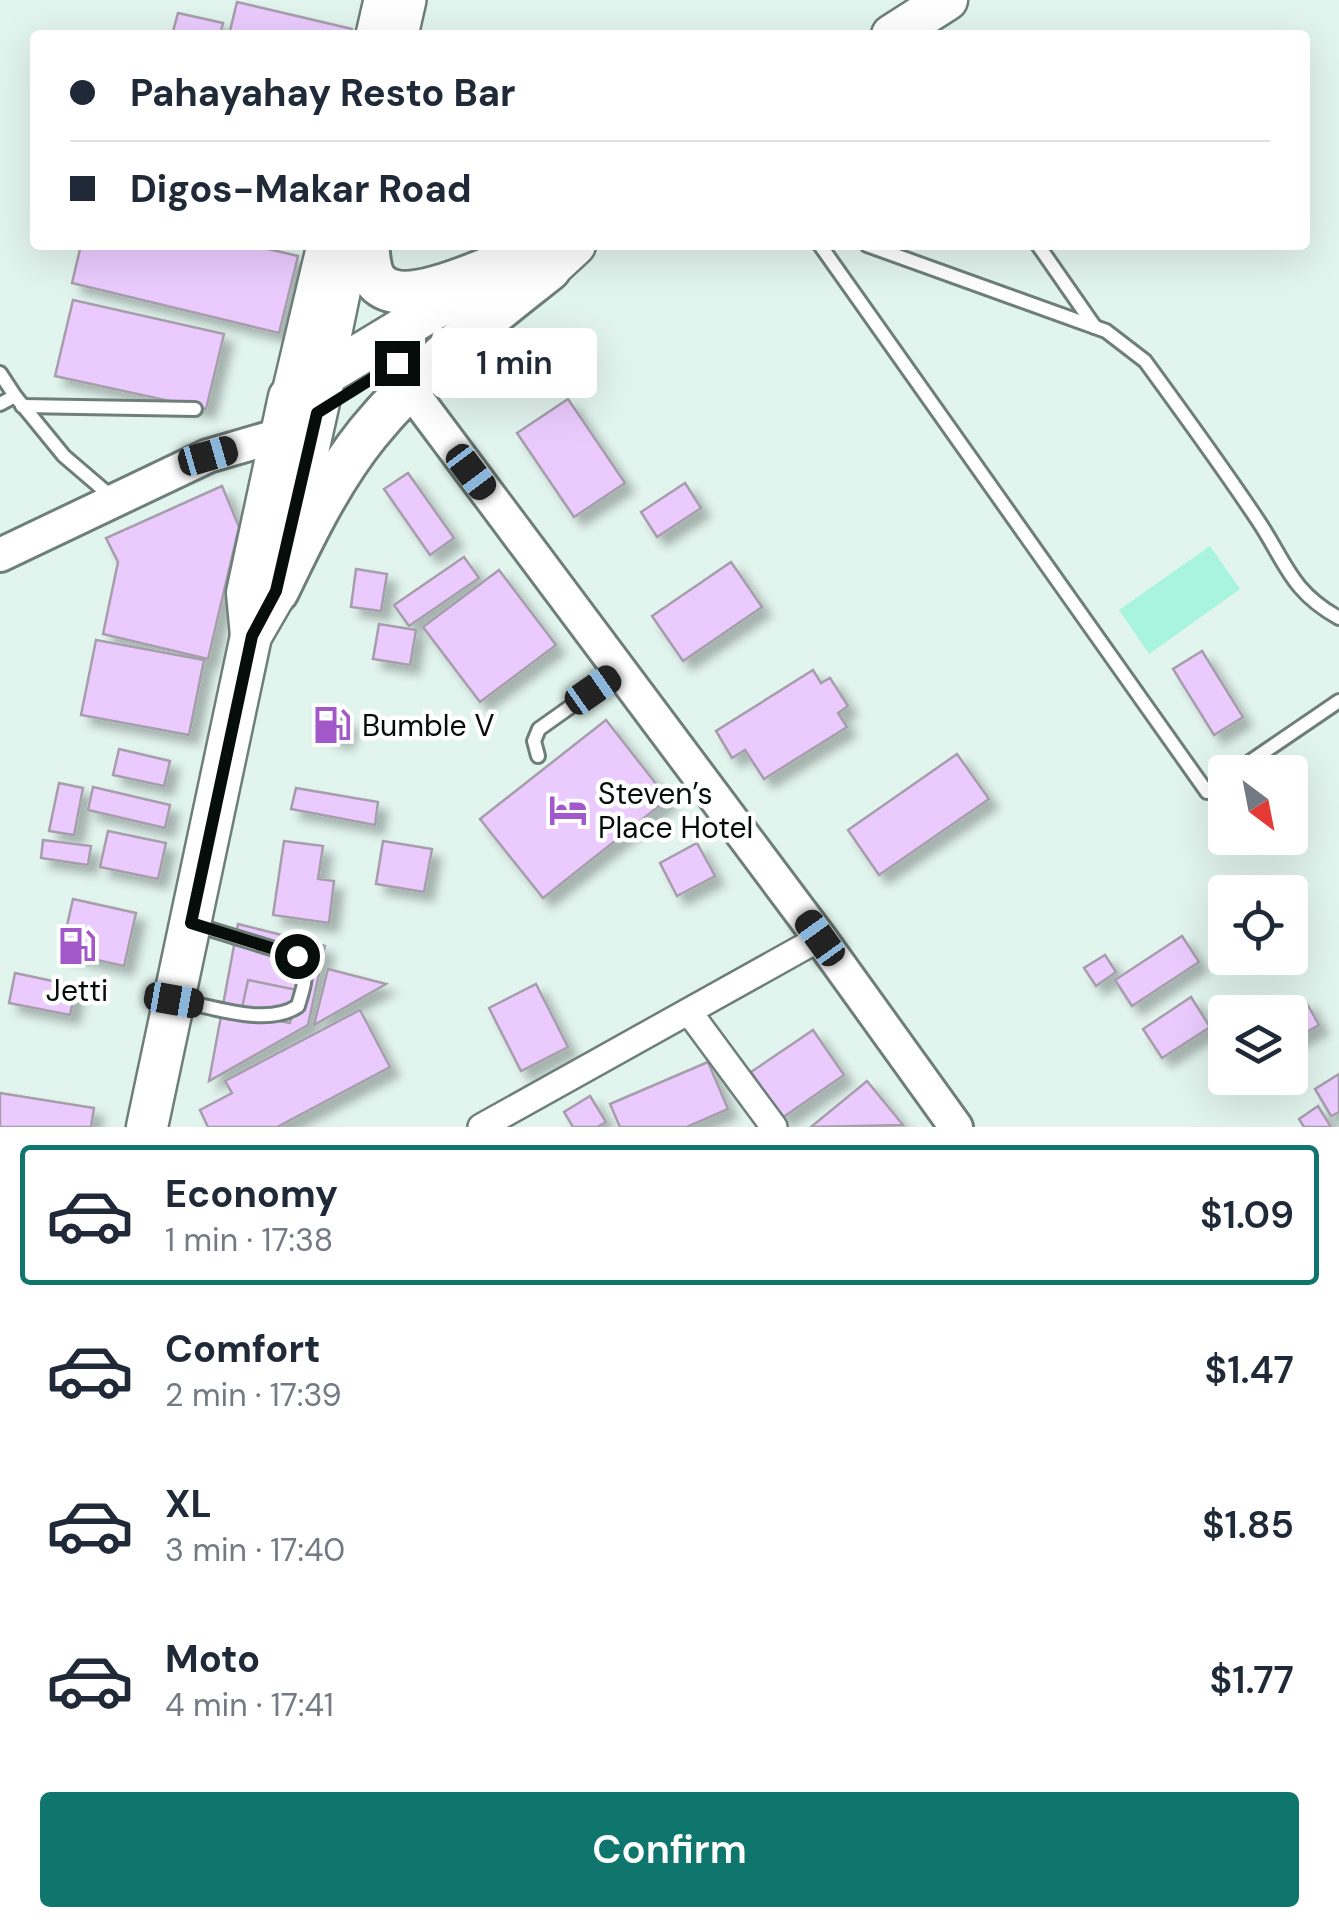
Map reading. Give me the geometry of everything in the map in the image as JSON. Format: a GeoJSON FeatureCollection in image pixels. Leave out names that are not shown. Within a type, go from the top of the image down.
{"type":"FeatureCollection","features":[{"type":"Feature","properties":{"kind":"highway"},"geometry":{"type":"LineString","coordinates":[[368,250],[375,280],[388,290],[406,294],[551,252]]}},
{"type":"Feature","properties":{"kind":"highway"},"geometry":{"type":"LineString","coordinates":[[276,591],[338,476],[367,434],[408,388],[551,252]]}},
{"type":"Feature","properties":{"kind":"main road"},"geometry":{"type":"LineString","coordinates":[[375,30],[382,0]]}},
{"type":"Feature","properties":{"kind":"main road"},"geometry":{"type":"LineString","coordinates":[[401,30],[408,0]]}},
{"type":"Feature","properties":{"kind":"main road"},"geometry":{"type":"LineString","coordinates":[[900,30],[946,0]]}},
{"type":"Feature","properties":{"kind":"main road"},"geometry":{"type":"LineString","coordinates":[[147,1127],[252,636],[276,591],[324,250]]}},
{"type":"Feature","properties":{"kind":"main road"},"geometry":{"type":"LineString","coordinates":[[252,636],[246,593],[350,250]]}},
{"type":"Feature","properties":{"kind":"main road"},"geometry":{"type":"LineString","coordinates":[[303,405],[551,252]]}},
{"type":"Feature","properties":{"kind":"street"},"geometry":{"type":"LineString","coordinates":[[408,388],[820,938],[956,1127]]}},
{"type":"Feature","properties":{"kind":"street"},"geometry":{"type":"LineString","coordinates":[[0,555],[208,456],[303,405]]}},
{"type":"Feature","properties":{"kind":"street"},"geometry":{"type":"LineString","coordinates":[[481,1127],[820,938]]}},
{"type":"Feature","properties":{"kind":"street"},"geometry":{"type":"LineString","coordinates":[[690,1012],[774,1127]]}},
{"type":"Feature","properties":{"kind":"lane"},"geometry":{"type":"LineString","coordinates":[[823,250],[1208,791]]}},
{"type":"Feature","properties":{"kind":"lane"},"geometry":{"type":"LineString","coordinates":[[881,250],[1095,327],[1125,342],[1145,361],[1259,522],[1294,584],[1310,600],[1339,618]]}},
{"type":"Feature","properties":{"kind":"lane"},"geometry":{"type":"LineString","coordinates":[[1041,250],[1095,327]]}},
{"type":"Feature","properties":{"kind":"lane"},"geometry":{"type":"LineString","coordinates":[[0,372],[18,401],[64,456],[115,499]]}},
{"type":"Feature","properties":{"kind":"lane"},"geometry":{"type":"LineString","coordinates":[[0,404],[18,401],[195,409]]}},
{"type":"Feature","properties":{"kind":"lane"},"geometry":{"type":"LineString","coordinates":[[538,756],[534,740],[539,728],[620,672]]}},
{"type":"Feature","properties":{"kind":"lane"},"geometry":{"type":"LineString","coordinates":[[1260,755],[1339,702]]}},
{"type":"Feature","properties":{"kind":"lane"},"geometry":{"type":"LineString","coordinates":[[174,1000],[266,1016],[289,1012],[298,1006],[307,973],[297,956],[191,923]]}},
{"type":"Feature","properties":{"kind":"green space"},"geometry":{"type":"Polygon","coordinates":[[[1210,546],[1240,589],[1149,654],[1119,610],[1210,546]]]}},
{"type":"Feature","properties":{"kind":"building"},"geometry":{"type":"Polygon","coordinates":[[[237,2],[352,29],[352,30],[230,30],[237,2]]]}},
{"type":"Feature","properties":{"kind":"building"},"geometry":{"type":"Polygon","coordinates":[[[178,13],[223,23],[221,30],[173,30],[178,13]]]}},
{"type":"Feature","properties":{"kind":"building"},"geometry":{"type":"Polygon","coordinates":[[[80,250],[272,250],[298,256],[279,333],[72,283],[80,250]]]}},
{"type":"Feature","properties":{"kind":"building"},"geometry":{"type":"Polygon","coordinates":[[[73,300],[224,334],[206,409],[55,376],[73,300]]]}},
{"type":"Feature","properties":{"kind":"building"},"geometry":{"type":"Polygon","coordinates":[[[568,399],[625,483],[574,517],[517,433],[568,399]]]}},
{"type":"Feature","properties":{"kind":"building"},"geometry":{"type":"Polygon","coordinates":[[[408,473],[454,538],[430,555],[384,489],[408,473]]]}},
{"type":"Feature","properties":{"kind":"building"},"geometry":{"type":"Polygon","coordinates":[[[685,483],[701,508],[657,537],[641,512],[685,483]]]}},
{"type":"Feature","properties":{"kind":"building"},"geometry":{"type":"Polygon","coordinates":[[[222,486],[239,527],[208,659],[103,634],[118,562],[106,538],[222,486]]]}},
{"type":"Feature","properties":{"kind":"building"},"geometry":{"type":"Polygon","coordinates":[[[464,557],[479,578],[409,626],[394,605],[464,557]]]}},
{"type":"Feature","properties":{"kind":"building"},"geometry":{"type":"Polygon","coordinates":[[[731,562],[762,607],[683,661],[652,616],[731,562]]]}},
{"type":"Feature","properties":{"kind":"building"},"geometry":{"type":"Polygon","coordinates":[[[356,569],[387,574],[381,611],[351,607],[356,569]]]}},
{"type":"Feature","properties":{"kind":"building"},"geometry":{"type":"Polygon","coordinates":[[[499,570],[556,645],[480,702],[423,627],[499,570]]]}},
{"type":"Feature","properties":{"kind":"building"},"geometry":{"type":"Polygon","coordinates":[[[379,624],[416,630],[410,665],[373,659],[379,624]]]}},
{"type":"Feature","properties":{"kind":"building"},"geometry":{"type":"Polygon","coordinates":[[[96,640],[204,660],[189,735],[81,715],[96,640]]]}},
{"type":"Feature","properties":{"kind":"building"},"geometry":{"type":"Polygon","coordinates":[[[1202,651],[1243,717],[1214,735],[1173,669],[1202,651]]]}},
{"type":"Feature","properties":{"kind":"building"},"geometry":{"type":"Polygon","coordinates":[[[813,670],[821,683],[830,678],[848,706],[838,713],[847,727],[764,779],[745,750],[732,758],[716,731],[813,670]]]}},
{"type":"Feature","properties":{"kind":"building"},"geometry":{"type":"Polygon","coordinates":[[[330,716],[349,721],[344,740],[326,736],[330,716]]]}},
{"type":"Feature","properties":{"kind":"building"},"geometry":{"type":"Polygon","coordinates":[[[606,720],[668,799],[543,898],[480,819],[606,720]]]}},
{"type":"Feature","properties":{"kind":"building"},"geometry":{"type":"Polygon","coordinates":[[[119,749],[170,761],[164,786],[113,775],[119,749]]]}},
{"type":"Feature","properties":{"kind":"building"},"geometry":{"type":"Polygon","coordinates":[[[957,754],[989,799],[879,875],[848,830],[957,754]]]}},
{"type":"Feature","properties":{"kind":"building"},"geometry":{"type":"Polygon","coordinates":[[[59,783],[83,788],[74,835],[49,831],[59,783]]]}},
{"type":"Feature","properties":{"kind":"building"},"geometry":{"type":"Polygon","coordinates":[[[93,787],[170,805],[165,828],[88,810],[93,787]]]}},
{"type":"Feature","properties":{"kind":"building"},"geometry":{"type":"Polygon","coordinates":[[[296,788],[378,802],[375,825],[291,809],[296,788]]]}},
{"type":"Feature","properties":{"kind":"building"},"geometry":{"type":"Polygon","coordinates":[[[108,831],[166,843],[158,879],[100,867],[108,831]]]}},
{"type":"Feature","properties":{"kind":"building"},"geometry":{"type":"Polygon","coordinates":[[[43,840],[91,846],[88,865],[41,858],[43,840]]]}},
{"type":"Feature","properties":{"kind":"building"},"geometry":{"type":"Polygon","coordinates":[[[284,841],[323,846],[318,879],[334,881],[329,923],[273,915],[284,841]]]}},
{"type":"Feature","properties":{"kind":"building"},"geometry":{"type":"Polygon","coordinates":[[[383,841],[432,849],[424,892],[376,884],[383,841]]]}},
{"type":"Feature","properties":{"kind":"building"},"geometry":{"type":"Polygon","coordinates":[[[697,843],[715,876],[677,896],[660,863],[697,843]]]}},
{"type":"Feature","properties":{"kind":"building"},"geometry":{"type":"Polygon","coordinates":[[[73,899],[136,913],[124,966],[61,952],[73,899]]]}},
{"type":"Feature","properties":{"kind":"building"},"geometry":{"type":"Polygon","coordinates":[[[238,924],[325,946],[308,1025],[209,1081],[238,924]]]}},
{"type":"Feature","properties":{"kind":"building"},"geometry":{"type":"Polygon","coordinates":[[[1182,936],[1199,962],[1132,1006],[1115,980],[1182,936]]]}},
{"type":"Feature","properties":{"kind":"building"},"geometry":{"type":"Polygon","coordinates":[[[1105,955],[1116,972],[1096,986],[1084,968],[1105,955]]]}},
{"type":"Feature","properties":{"kind":"building"},"geometry":{"type":"Polygon","coordinates":[[[328,969],[386,984],[314,1025],[328,969]]]}},
{"type":"Feature","properties":{"kind":"building"},"geometry":{"type":"Polygon","coordinates":[[[15,973],[76,986],[70,1015],[9,1003],[15,973]]]}},
{"type":"Feature","properties":{"kind":"building"},"geometry":{"type":"Polygon","coordinates":[[[248,980],[297,990],[290,1023],[241,1013],[248,980]]]}},
{"type":"Feature","properties":{"kind":"building"},"geometry":{"type":"Polygon","coordinates":[[[536,984],[568,1047],[521,1071],[489,1008],[536,984]]]}},
{"type":"Feature","properties":{"kind":"building"},"geometry":{"type":"Polygon","coordinates":[[[1191,997],[1208,1024],[1208,1028],[1162,1058],[1143,1029],[1191,997]]]}},
{"type":"Feature","properties":{"kind":"building"},"geometry":{"type":"Polygon","coordinates":[[[1308,1005],[1319,1025],[1308,1031],[1308,1005]]]}},
{"type":"Feature","properties":{"kind":"building"},"geometry":{"type":"Polygon","coordinates":[[[360,1010],[390,1067],[277,1127],[208,1127],[200,1110],[232,1093],[225,1081],[360,1010]]]}},
{"type":"Feature","properties":{"kind":"building"},"geometry":{"type":"Polygon","coordinates":[[[813,1030],[844,1075],[782,1118],[751,1072],[813,1030]]]}},
{"type":"Feature","properties":{"kind":"building"},"geometry":{"type":"Polygon","coordinates":[[[708,1062],[728,1109],[687,1127],[620,1127],[610,1104],[708,1062]]]}},
{"type":"Feature","properties":{"kind":"building"},"geometry":{"type":"Polygon","coordinates":[[[1339,1074],[1339,1112],[1331,1116],[1315,1089],[1339,1074]]]}},
{"type":"Feature","properties":{"kind":"building"},"geometry":{"type":"Polygon","coordinates":[[[867,1081],[903,1125],[811,1127],[867,1081]]]}},
{"type":"Feature","properties":{"kind":"building"},"geometry":{"type":"Polygon","coordinates":[[[0,1093],[94,1108],[91,1127],[0,1127],[0,1093]]]}},
{"type":"Feature","properties":{"kind":"building"},"geometry":{"type":"Polygon","coordinates":[[[590,1096],[606,1122],[597,1127],[573,1127],[564,1112],[590,1096]]]}},
{"type":"Feature","properties":{"kind":"building"},"geometry":{"type":"Polygon","coordinates":[[[1318,1106],[1331,1127],[1304,1127],[1299,1119],[1318,1106]]]}},
{"type":"Feature","properties":{"kind":"place","name":"Bumble V"},"geometry":{"type":"Point","coordinates":[332,725]}},
{"type":"Feature","properties":{"kind":"place","name":"Steven’s Place Hotel"},"geometry":{"type":"Point","coordinates":[568,810]}},
{"type":"Feature","properties":{"kind":"place","name":"Jetti"},"geometry":{"type":"Point","coordinates":[77,946]}},
{"type":"Feature","properties":{"kind":"route"},"geometry":{"type":"LineString","coordinates":[[297,956],[191,923],[252,636],[276,591],[317,413],[397,363]]}}]}
